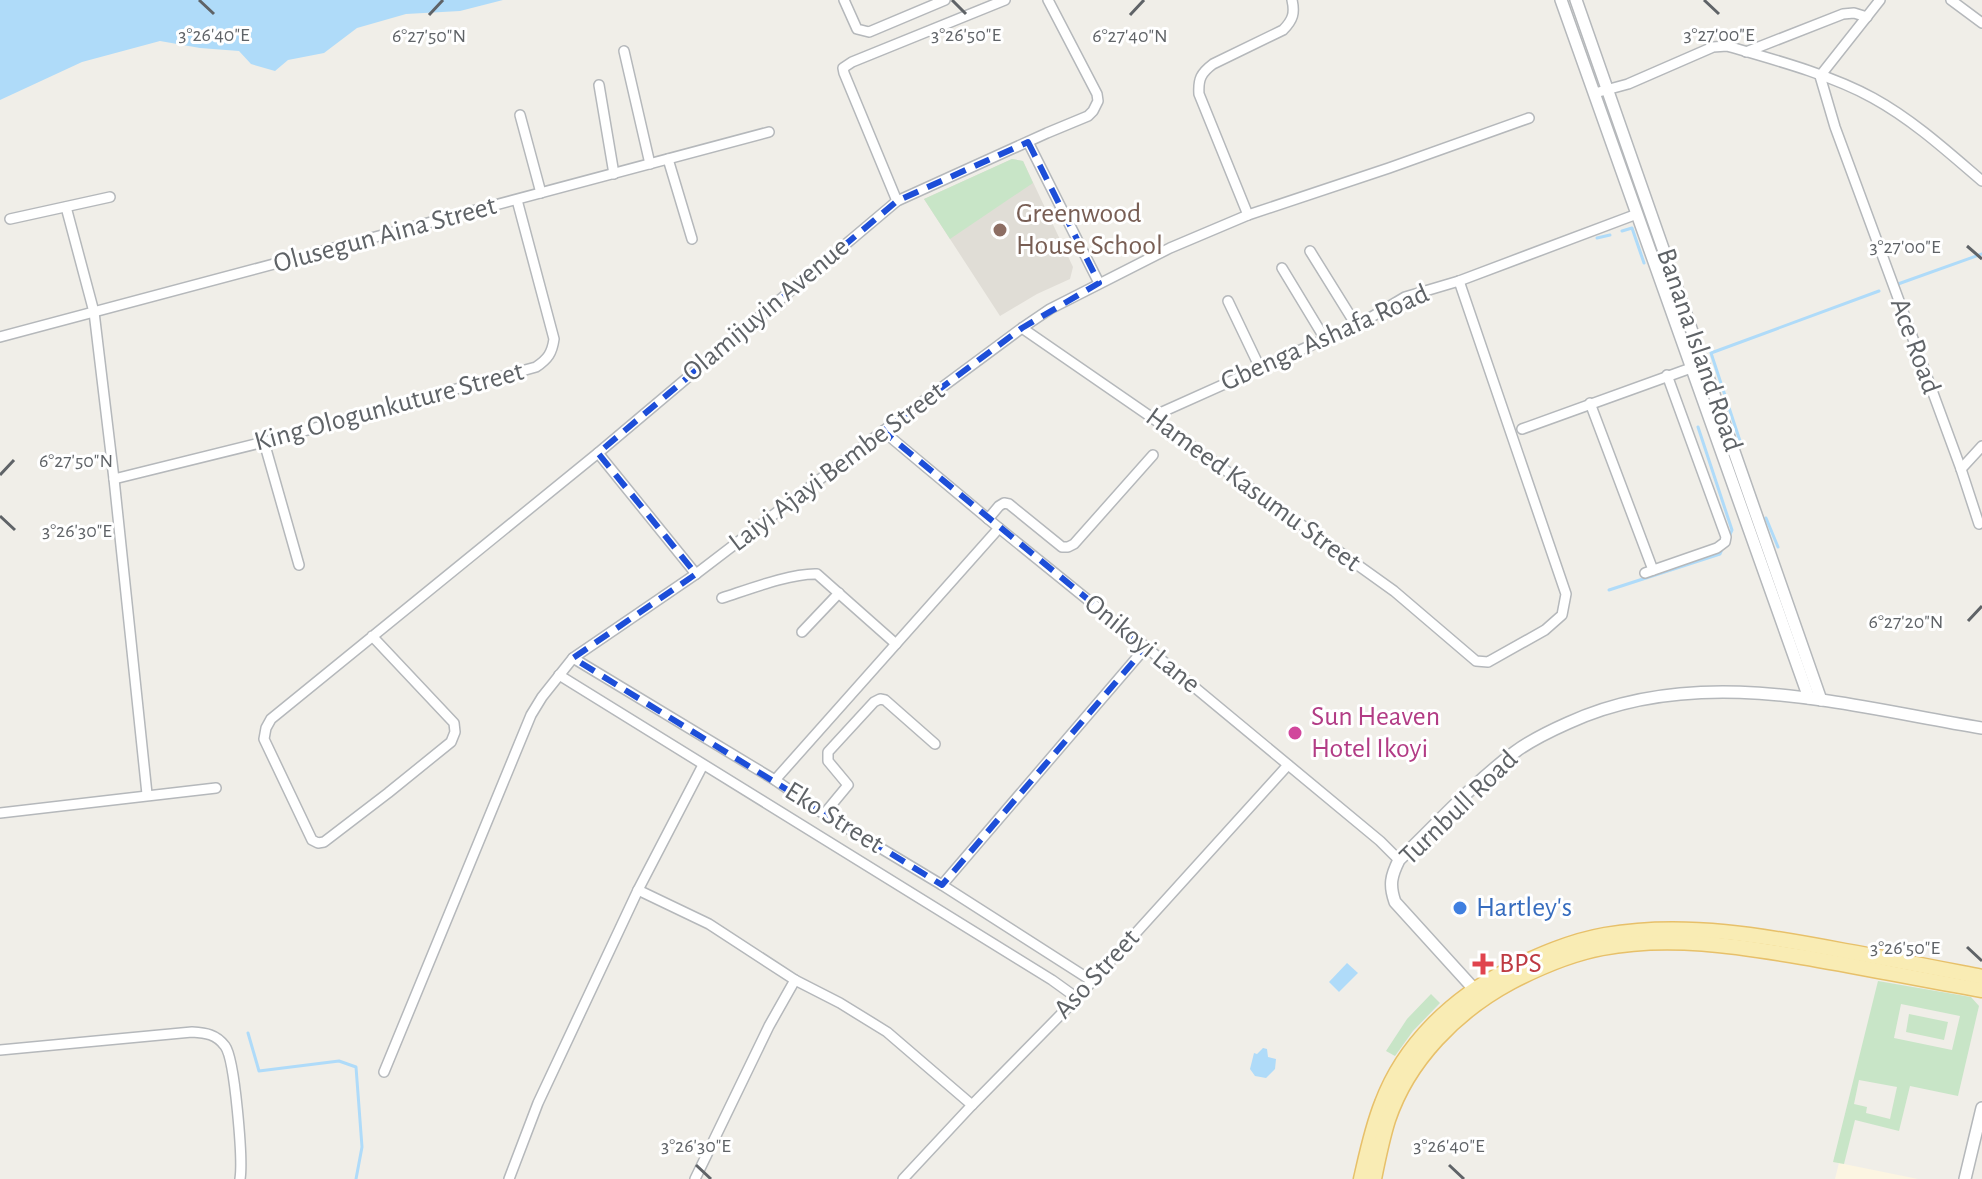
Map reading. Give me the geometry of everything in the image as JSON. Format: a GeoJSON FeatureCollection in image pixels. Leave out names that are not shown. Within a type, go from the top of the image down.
{"type":"FeatureCollection","features":[{"type":"Feature","properties":{"kind":"main road"},"geometry":{"type":"LineString","coordinates":[[1361,1179],[1382,1102],[1403,1061],[1419,1040],[1443,1015],[1533,958],[1577,942],[1604,935],[1673,929],[1737,933],[1796,941],[1982,977]]}},
{"type":"Feature","properties":{"kind":"main road"},"geometry":{"type":"LineString","coordinates":[[1374,1179],[1389,1117],[1400,1093],[1440,1035],[1476,996],[1577,954],[1621,945],[1673,942],[1723,945],[1982,990]]}},
{"type":"Feature","properties":{"kind":"street"},"geometry":{"type":"LineString","coordinates":[[844,0],[857,29],[869,32],[946,0],[956,20]]}},
{"type":"Feature","properties":{"kind":"street"},"geometry":{"type":"LineString","coordinates":[[897,201],[843,68],[1005,0]]}},
{"type":"Feature","properties":{"kind":"street","name":"Olamijuyin Avenue"},"geometry":{"type":"LineString","coordinates":[[372,636],[454,723],[455,732],[451,742],[399,785],[324,842],[318,843],[312,840],[264,739],[271,719],[372,636],[598,453],[897,201],[1088,116],[1098,101],[1097,94],[1048,0]]}},
{"type":"Feature","properties":{"kind":"street"},"geometry":{"type":"LineString","coordinates":[[1248,215],[1199,94],[1198,83],[1203,72],[1213,64],[1283,30],[1290,23],[1294,11],[1292,0]]}},
{"type":"Feature","properties":{"kind":"street","name":"Banana Island Road"},"geometry":{"type":"LineString","coordinates":[[1561,0],[1691,368],[1815,699]]}},
{"type":"Feature","properties":{"kind":"street","name":"Banana Island Road"},"geometry":{"type":"LineString","coordinates":[[1576,0],[1815,699]]}},
{"type":"Feature","properties":{"kind":"street"},"geometry":{"type":"LineString","coordinates":[[1820,76],[1880,0]]}},
{"type":"Feature","properties":{"kind":"street"},"geometry":{"type":"LineString","coordinates":[[1951,0],[1982,23]]}},
{"type":"Feature","properties":{"kind":"street"},"geometry":{"type":"LineString","coordinates":[[1746,52],[1843,14],[1867,17]]}},
{"type":"Feature","properties":{"kind":"street"},"geometry":{"type":"LineString","coordinates":[[1595,93],[1628,84],[1713,47],[1727,46],[1871,96],[1917,126],[1982,181]]}},
{"type":"Feature","properties":{"kind":"street"},"geometry":{"type":"LineString","coordinates":[[624,51],[650,164]]}},
{"type":"Feature","properties":{"kind":"street","name":"Ace Road"},"geometry":{"type":"LineString","coordinates":[[1820,76],[1835,127],[1979,524]]}},
{"type":"Feature","properties":{"kind":"street"},"geometry":{"type":"LineString","coordinates":[[599,85],[614,174]]}},
{"type":"Feature","properties":{"kind":"street"},"geometry":{"type":"LineString","coordinates":[[520,115],[541,193]]}},
{"type":"Feature","properties":{"kind":"street","name":"Laiyi Ajayi Bembe Street"},"geometry":{"type":"LineString","coordinates":[[384,1072],[531,715],[573,658],[696,574],[883,431],[1050,309],[1170,248],[1248,215],[1529,118]]}},
{"type":"Feature","properties":{"kind":"street","name":"Olusegun Aina Street"},"geometry":{"type":"LineString","coordinates":[[0,337],[769,132]]}},
{"type":"Feature","properties":{"kind":"street"},"geometry":{"type":"LineString","coordinates":[[1028,142],[1099,283]]}},
{"type":"Feature","properties":{"kind":"street"},"geometry":{"type":"LineString","coordinates":[[668,159],[692,239]]}},
{"type":"Feature","properties":{"kind":"street"},"geometry":{"type":"LineString","coordinates":[[10,219],[110,197]]}},
{"type":"Feature","properties":{"kind":"street","name":"King Ologunkuture Street"},"geometry":{"type":"LineString","coordinates":[[114,479],[264,442],[536,367],[552,351],[554,339],[517,200]]}},
{"type":"Feature","properties":{"kind":"street"},"geometry":{"type":"LineString","coordinates":[[66,207],[94,312],[147,794]]}},
{"type":"Feature","properties":{"kind":"street","name":"Gbenga Ashafa Road"},"geometry":{"type":"LineString","coordinates":[[1151,417],[1356,325],[1405,297],[1459,281],[1637,214]]}},
{"type":"Feature","properties":{"kind":"street"},"geometry":{"type":"LineString","coordinates":[[1310,251],[1356,325]]}},
{"type":"Feature","properties":{"kind":"street"},"geometry":{"type":"LineString","coordinates":[[1282,268],[1325,339]]}},
{"type":"Feature","properties":{"kind":"street","name":"Hameed Kasumu Street"},"geometry":{"type":"LineString","coordinates":[[1022,328],[1394,591],[1476,661],[1488,662],[1545,630],[1562,615],[1566,594],[1459,281]]}},
{"type":"Feature","properties":{"kind":"street"},"geometry":{"type":"LineString","coordinates":[[1228,301],[1260,368]]}},
{"type":"Feature","properties":{"kind":"street"},"geometry":{"type":"LineString","coordinates":[[1522,429],[1691,368]]}},
{"type":"Feature","properties":{"kind":"street"},"geometry":{"type":"LineString","coordinates":[[1590,403],[1649,571],[1717,548],[1726,537],[1667,375]]}},
{"type":"Feature","properties":{"kind":"street","name":"Onikoyi Lane"},"geometry":{"type":"LineString","coordinates":[[883,431],[1380,841],[1399,860]]}},
{"type":"Feature","properties":{"kind":"street"},"geometry":{"type":"LineString","coordinates":[[264,442],[299,565]]}},
{"type":"Feature","properties":{"kind":"street"},"geometry":{"type":"LineString","coordinates":[[1961,469],[1982,446]]}},
{"type":"Feature","properties":{"kind":"street"},"geometry":{"type":"LineString","coordinates":[[598,453],[696,574]]}},
{"type":"Feature","properties":{"kind":"street"},"geometry":{"type":"LineString","coordinates":[[988,519],[999,506],[1009,504],[1062,547],[1068,547],[1153,455]]}},
{"type":"Feature","properties":{"kind":"street"},"geometry":{"type":"LineString","coordinates":[[775,780],[999,528]]}},
{"type":"Feature","properties":{"kind":"street"},"geometry":{"type":"LineString","coordinates":[[722,598],[759,586],[817,574],[896,644]]}},
{"type":"Feature","properties":{"kind":"street"},"geometry":{"type":"LineString","coordinates":[[802,632],[839,593]]}},
{"type":"Feature","properties":{"kind":"street"},"geometry":{"type":"LineString","coordinates":[[942,885],[1146,647]]}},
{"type":"Feature","properties":{"kind":"street","name":"Eko Street"},"geometry":{"type":"LineString","coordinates":[[573,658],[775,780],[824,814],[1092,981]]}},
{"type":"Feature","properties":{"kind":"street","name":"Eko Street"},"geometry":{"type":"LineString","coordinates":[[559,675],[1039,971],[1077,998]]}},
{"type":"Feature","properties":{"kind":"street","name":"Turnbull Road"},"geometry":{"type":"LineString","coordinates":[[1476,996],[1395,902],[1391,875],[1399,860],[1494,769],[1517,750],[1543,735],[1585,715],[1626,702],[1678,693],[1749,692],[1815,699],[1982,728]]}},
{"type":"Feature","properties":{"kind":"street"},"geometry":{"type":"LineString","coordinates":[[824,814],[848,785],[828,761],[828,752],[874,702],[885,700],[935,744]]}},
{"type":"Feature","properties":{"kind":"street"},"geometry":{"type":"LineString","coordinates":[[509,1179],[538,1103],[638,890],[703,765]]}},
{"type":"Feature","properties":{"kind":"street","name":"Aso Street"},"geometry":{"type":"LineString","coordinates":[[903,1179],[1077,998],[1288,765]]}},
{"type":"Feature","properties":{"kind":"street"},"geometry":{"type":"LineString","coordinates":[[0,813],[216,788]]}},
{"type":"Feature","properties":{"kind":"street"},"geometry":{"type":"LineString","coordinates":[[638,890],[709,924],[795,980],[887,1032],[972,1105]]}},
{"type":"Feature","properties":{"kind":"street"},"geometry":{"type":"LineString","coordinates":[[695,1179],[769,1026],[795,980]]}},
{"type":"Feature","properties":{"kind":"street"},"geometry":{"type":"LineString","coordinates":[[0,1050],[192,1032],[218,1037],[230,1053],[242,1154],[240,1179]]}},
{"type":"Feature","properties":{"kind":"street"},"geometry":{"type":"LineString","coordinates":[[1965,1179],[1982,1108]]}},
{"type":"Feature","properties":{"kind":"highlighted area"},"geometry":{"type":"Polygon","coordinates":[[[1028,142],[1099,283],[1022,328],[883,431],[1146,647],[942,885],[573,658],[696,574],[598,453],[897,201],[1028,142]]]}},
{"type":"Feature","properties":{"kind":"shaded area","name":"Greenwood House School"},"geometry":{"type":"Polygon","coordinates":[[[1012,159],[1023,161],[1073,267],[1070,279],[1000,316],[924,199],[1012,159]]]}},
{"type":"Feature","properties":{"kind":"shaded area"},"geometry":{"type":"Polygon","coordinates":[[[1839,1163],[1844,1164],[1918,1179],[1835,1179],[1839,1163]]]}},
{"type":"Feature","properties":{"kind":"green space"},"geometry":{"type":"Polygon","coordinates":[[[1012,159],[1023,161],[1033,183],[950,239],[924,199],[1012,159]]]}},
{"type":"Feature","properties":{"kind":"green space"},"geometry":{"type":"Polygon","coordinates":[[[1878,981],[1971,997],[1979,1006],[1958,1096],[1910,1086],[1899,1131],[1855,1120],[1844,1164],[1833,1162],[1878,981]],[[1901,1004],[1894,1038],[1952,1050],[1960,1016],[1901,1004]],[[1859,1080],[1854,1104],[1867,1107],[1866,1113],[1890,1119],[1897,1087],[1859,1080]]]}},
{"type":"Feature","properties":{"kind":"green space"},"geometry":{"type":"Polygon","coordinates":[[[1431,994],[1440,1003],[1413,1031],[1395,1056],[1386,1051],[1407,1019],[1431,994]]]}},
{"type":"Feature","properties":{"kind":"green space"},"geometry":{"type":"Polygon","coordinates":[[[1909,1014],[1948,1022],[1944,1040],[1906,1032],[1909,1014]]]}},
{"type":"Feature","properties":{"kind":"water"},"geometry":{"type":"Polygon","coordinates":[[[0,0],[503,0],[460,11],[406,14],[357,28],[324,53],[288,60],[275,71],[251,64],[239,51],[160,41],[82,62],[0,100],[0,0]]]}},
{"type":"Feature","properties":{"kind":"water"},"geometry":{"type":"Polygon","coordinates":[[[1347,963],[1358,973],[1339,992],[1329,982],[1347,963]]]}},
{"type":"Feature","properties":{"kind":"water"},"geometry":{"type":"Polygon","coordinates":[[[1267,1049],[1268,1057],[1276,1059],[1275,1069],[1266,1078],[1255,1076],[1250,1069],[1254,1053],[1267,1049]]]}},
{"type":"Feature","properties":{"kind":"waterway"},"geometry":{"type":"LineString","coordinates":[[1622,231],[1632,228],[1644,263]]}},
{"type":"Feature","properties":{"kind":"waterway"},"geometry":{"type":"LineString","coordinates":[[1597,238],[1610,235]]}},
{"type":"Feature","properties":{"kind":"waterway"},"geometry":{"type":"LineString","coordinates":[[1898,284],[1982,254]]}},
{"type":"Feature","properties":{"kind":"waterway"},"geometry":{"type":"LineString","coordinates":[[1740,441],[1711,353],[1879,291]]}},
{"type":"Feature","properties":{"kind":"waterway"},"geometry":{"type":"LineString","coordinates":[[1698,427],[1732,530],[1729,537]]}},
{"type":"Feature","properties":{"kind":"waterway"},"geometry":{"type":"LineString","coordinates":[[1766,518],[1778,547]]}},
{"type":"Feature","properties":{"kind":"waterway"},"geometry":{"type":"LineString","coordinates":[[1609,590],[1720,554],[1723,547]]}},
{"type":"Feature","properties":{"kind":"waterway"},"geometry":{"type":"LineString","coordinates":[[248,1033],[259,1071],[339,1061],[356,1067],[362,1147],[356,1179]]}},
{"type":"Feature","properties":{"kind":"place","name":"Greenwood House School"},"geometry":{"type":"Point","coordinates":[1000,230]}},
{"type":"Feature","properties":{"kind":"place","name":"Sun Heaven Hotel Ikoyi"},"geometry":{"type":"Point","coordinates":[1295,733]}},
{"type":"Feature","properties":{"kind":"place","name":"Hartley's"},"geometry":{"type":"Point","coordinates":[1460,908]}},
{"type":"Feature","properties":{"kind":"place","name":"BPS"},"geometry":{"type":"Point","coordinates":[1483,964]}}]}
